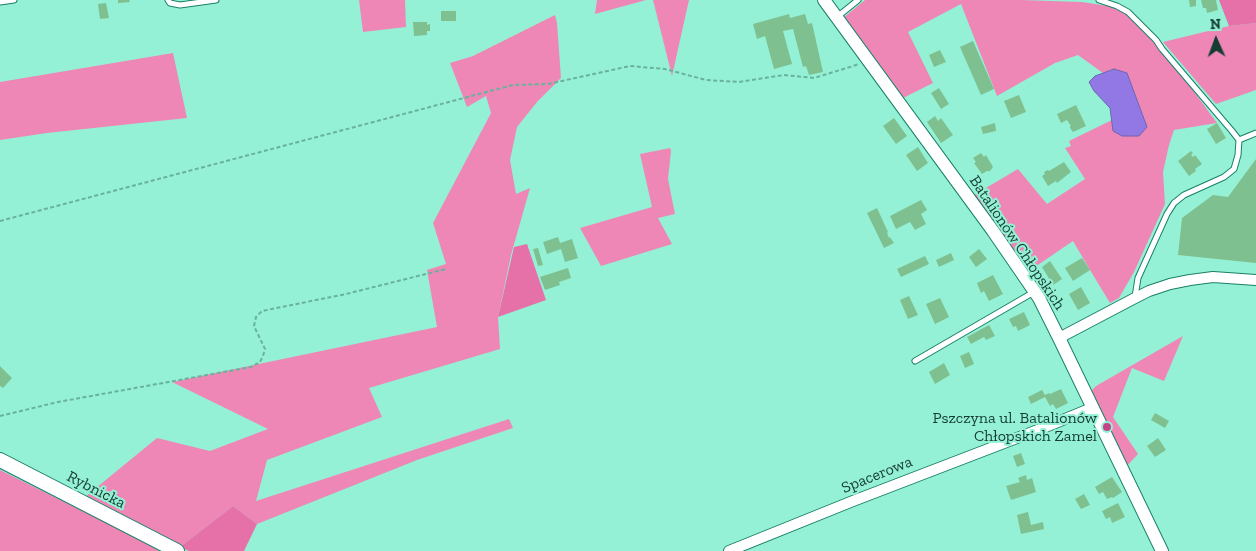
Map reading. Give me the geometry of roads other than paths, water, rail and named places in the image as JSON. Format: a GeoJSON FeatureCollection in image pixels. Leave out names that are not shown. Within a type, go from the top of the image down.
{"type":"FeatureCollection","features":[{"type":"Feature","properties":{"kind":"main road","name":"Rybnicka"},"geometry":{"type":"LineString","coordinates":[[0,460],[177,551]]}},
{"type":"Feature","properties":{"kind":"street","name":"Batalionów Chłopskich"},"geometry":{"type":"LineString","coordinates":[[824,0],[993,231],[1034,292],[1059,338],[1162,551]]}},
{"type":"Feature","properties":{"kind":"street"},"geometry":{"type":"LineString","coordinates":[[1059,338],[1149,291],[1170,284],[1213,277],[1256,280]]}},
{"type":"Feature","properties":{"kind":"street","name":"Spacerowa"},"geometry":{"type":"LineString","coordinates":[[729,551],[1092,408]]}},
{"type":"Feature","properties":{"kind":"lane"},"geometry":{"type":"LineString","coordinates":[[0,2],[14,0]]}},
{"type":"Feature","properties":{"kind":"lane"},"geometry":{"type":"LineString","coordinates":[[168,0],[170,3],[180,5],[216,0]]}},
{"type":"Feature","properties":{"kind":"lane"},"geometry":{"type":"LineString","coordinates":[[837,18],[858,0]]}},
{"type":"Feature","properties":{"kind":"lane"},"geometry":{"type":"LineString","coordinates":[[1099,0],[1128,12],[1156,40],[1239,140],[1238,155],[1234,169],[1224,176],[1184,195],[1174,203],[1138,278],[1135,298]]}},
{"type":"Feature","properties":{"kind":"lane"},"geometry":{"type":"LineString","coordinates":[[1239,140],[1256,132]]}},
{"type":"Feature","properties":{"kind":"lane"},"geometry":{"type":"LineString","coordinates":[[915,361],[1034,292]]}},
{"type":"Feature","properties":{"kind":"place","name":"Pszczyna ul. Batalionów Chłopskich Zamel"},"geometry":{"type":"Point","coordinates":[1107,427]}}]}
